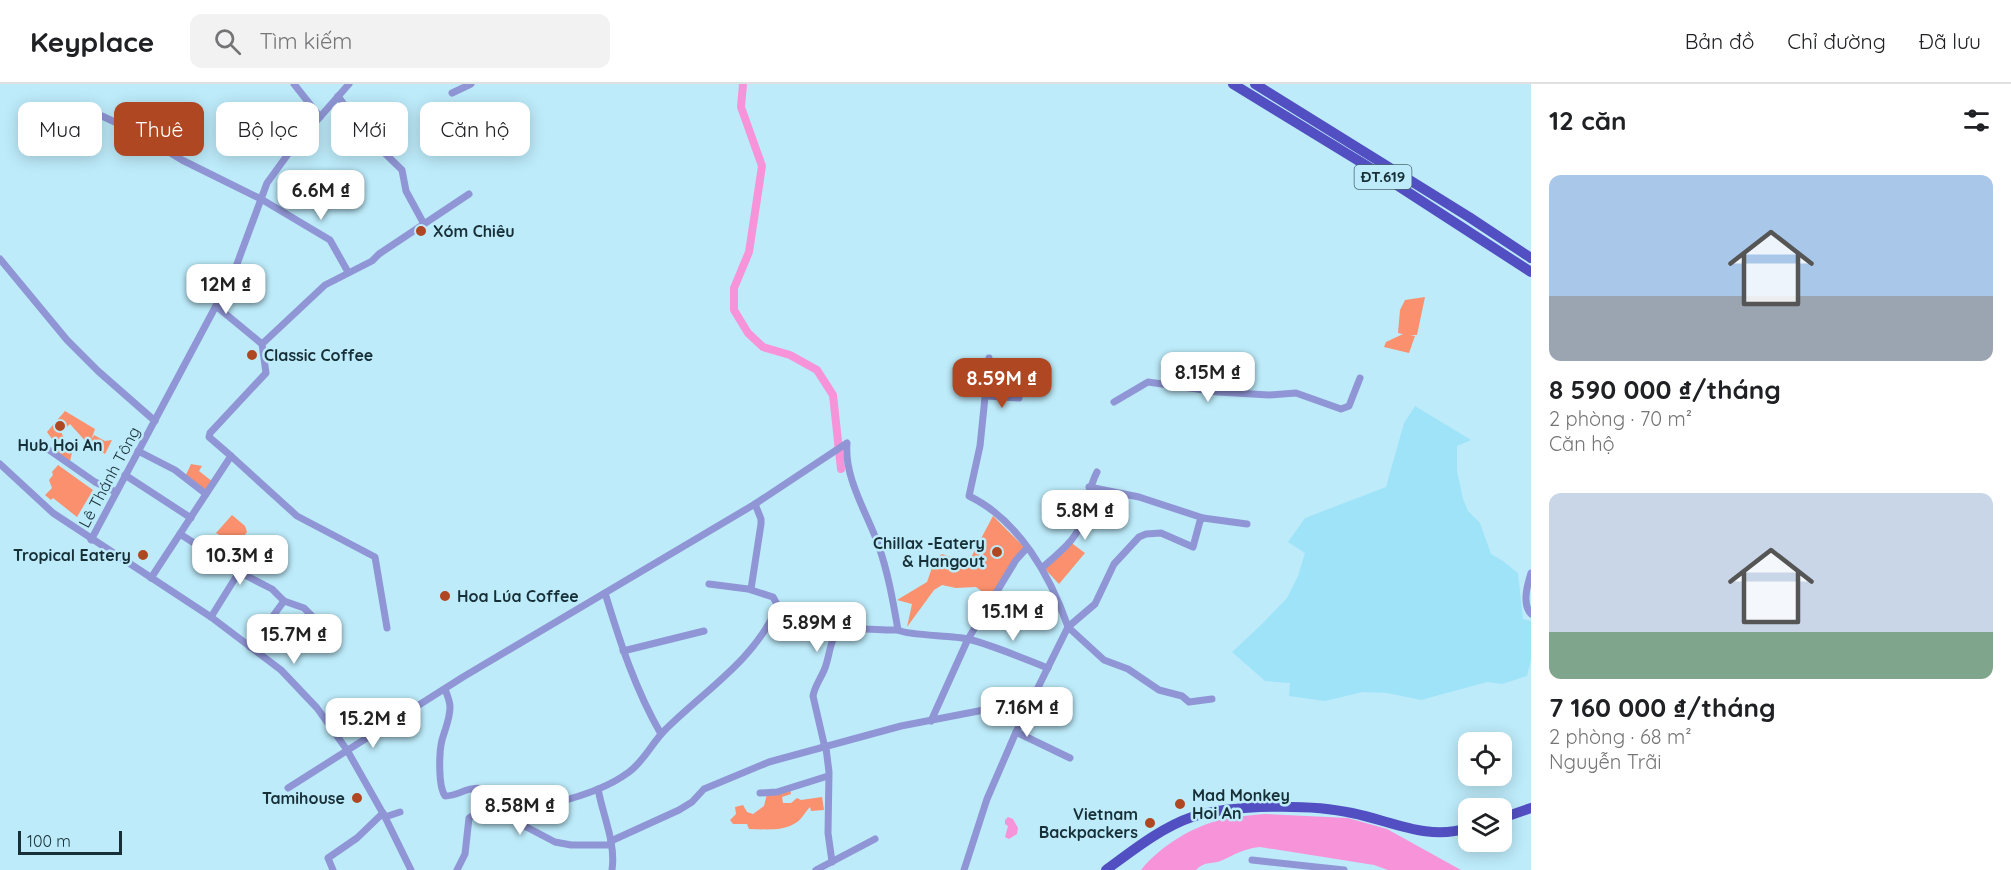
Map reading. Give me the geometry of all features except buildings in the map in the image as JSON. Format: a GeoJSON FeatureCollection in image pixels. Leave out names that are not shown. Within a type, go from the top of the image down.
{"type":"FeatureCollection","features":[{"type":"Feature","properties":{"kind":"main road","name":"ĐT.619"},"geometry":{"type":"LineString","coordinates":[[1233,84],[1531,272]]}},
{"type":"Feature","properties":{"kind":"main road","name":"ĐT.619"},"geometry":{"type":"LineString","coordinates":[[1255,84],[1531,258]]}},
{"type":"Feature","properties":{"kind":"main road"},"geometry":{"type":"LineString","coordinates":[[1106,870],[1150,839],[1192,818],[1231,810],[1269,807],[1330,810],[1352,813],[1424,833],[1458,829]]}},
{"type":"Feature","properties":{"kind":"main road"},"geometry":{"type":"LineString","coordinates":[[1512,815],[1531,808]]}},
{"type":"Feature","properties":{"kind":"street"},"geometry":{"type":"LineString","coordinates":[[294,84],[320,117]]}},
{"type":"Feature","properties":{"kind":"street","name":"Lê Thánh Tông"},"geometry":{"type":"LineString","coordinates":[[349,84],[267,183],[234,272],[91,540],[211,617],[281,670],[317,708],[347,750],[384,815],[411,870]]}},
{"type":"Feature","properties":{"kind":"street"},"geometry":{"type":"LineString","coordinates":[[452,93],[471,84]]}},
{"type":"Feature","properties":{"kind":"street"},"geometry":{"type":"LineString","coordinates":[[338,96],[364,133],[402,170],[406,191],[424,224]]}},
{"type":"Feature","properties":{"kind":"street"},"geometry":{"type":"LineString","coordinates":[[102,116],[136,132],[182,160],[261,199],[330,240],[348,272]]}},
{"type":"Feature","properties":{"kind":"street"},"geometry":{"type":"LineString","coordinates":[[262,344],[325,285],[372,261],[469,194]]}},
{"type":"Feature","properties":{"kind":"street"},"geometry":{"type":"LineString","coordinates":[[0,259],[68,340],[98,371],[155,421]]}},
{"type":"Feature","properties":{"kind":"street"},"geometry":{"type":"LineString","coordinates":[[216,306],[262,344],[266,373],[210,433],[209,437],[297,516],[375,557],[387,628]]}},
{"type":"Feature","properties":{"kind":"street"},"geometry":{"type":"LineString","coordinates":[[989,358],[987,396],[980,446],[969,496],[998,514],[1012,528],[1042,568],[1068,627],[1104,660],[1128,669],[1159,690],[1182,696],[1190,702],[1212,699]]}},
{"type":"Feature","properties":{"kind":"street"},"geometry":{"type":"LineString","coordinates":[[1114,402],[1148,382],[1218,392],[1269,395],[1296,393],[1341,409],[1349,406],[1360,378]]}},
{"type":"Feature","properties":{"kind":"street"},"geometry":{"type":"LineString","coordinates":[[987,396],[1019,398]]}},
{"type":"Feature","properties":{"kind":"street"},"geometry":{"type":"LineString","coordinates":[[39,443],[95,482],[116,492]]}},
{"type":"Feature","properties":{"kind":"street"},"geometry":{"type":"LineString","coordinates":[[288,788],[445,689],[754,504],[847,443],[849,469],[878,544],[888,578],[898,630]]}},
{"type":"Feature","properties":{"kind":"street"},"geometry":{"type":"LineString","coordinates":[[138,451],[175,470],[206,494]]}},
{"type":"Feature","properties":{"kind":"street"},"geometry":{"type":"LineString","coordinates":[[150,578],[231,456]]}},
{"type":"Feature","properties":{"kind":"street"},"geometry":{"type":"LineString","coordinates":[[0,464],[53,513],[91,540]]}},
{"type":"Feature","properties":{"kind":"street"},"geometry":{"type":"LineString","coordinates":[[1042,568],[1073,538],[1080,526],[1089,487],[1097,472]]}},
{"type":"Feature","properties":{"kind":"street"},"geometry":{"type":"LineString","coordinates":[[125,475],[191,518]]}},
{"type":"Feature","properties":{"kind":"street"},"geometry":{"type":"LineString","coordinates":[[1089,487],[1139,497],[1203,518],[1247,524]]}},
{"type":"Feature","properties":{"kind":"street"},"geometry":{"type":"LineString","coordinates":[[751,590],[761,524],[758,508],[754,504]]}},
{"type":"Feature","properties":{"kind":"street"},"geometry":{"type":"LineString","coordinates":[[964,870],[987,799],[1031,702],[1029,701],[1068,627],[1095,604],[1114,564],[1139,537],[1161,533],[1193,547],[1200,521],[1203,518]]}},
{"type":"Feature","properties":{"kind":"street"},"geometry":{"type":"LineString","coordinates":[[180,534],[239,572],[272,589],[284,601],[304,608],[322,626],[318,633]]}},
{"type":"Feature","properties":{"kind":"street"},"geometry":{"type":"LineString","coordinates":[[931,721],[969,639],[1016,560],[1027,548]]}},
{"type":"Feature","properties":{"kind":"street"},"geometry":{"type":"LineString","coordinates":[[211,617],[239,572]]}},
{"type":"Feature","properties":{"kind":"street"},"geometry":{"type":"LineString","coordinates":[[1531,573],[1526,601],[1531,614]]}},
{"type":"Feature","properties":{"kind":"street"},"geometry":{"type":"LineString","coordinates":[[445,689],[450,706],[440,752],[441,788],[445,796],[469,788],[488,789],[521,806],[556,802],[598,789],[628,774],[661,734],[731,672],[750,652],[778,606],[776,601],[768,595],[709,584]]}},
{"type":"Feature","properties":{"kind":"street"},"geometry":{"type":"LineString","coordinates":[[605,593],[623,651],[646,709],[661,734]]}},
{"type":"Feature","properties":{"kind":"street"},"geometry":{"type":"LineString","coordinates":[[250,647],[284,601]]}},
{"type":"Feature","properties":{"kind":"street"},"geometry":{"type":"LineString","coordinates":[[832,862],[828,833],[828,776],[830,772],[813,696],[814,689],[824,673],[834,636],[840,631],[852,628],[938,634],[969,639],[1048,668]]}},
{"type":"Feature","properties":{"kind":"street"},"geometry":{"type":"LineString","coordinates":[[623,651],[704,631]]}},
{"type":"Feature","properties":{"kind":"street"},"geometry":{"type":"LineString","coordinates":[[458,870],[465,854],[469,818],[471,815],[488,809],[520,822],[555,842],[571,845],[611,843],[679,810],[692,802],[704,789],[769,762],[901,726],[1029,701]]}},
{"type":"Feature","properties":{"kind":"street"},"geometry":{"type":"LineString","coordinates":[[1016,732],[1070,758]]}},
{"type":"Feature","properties":{"kind":"street"},"geometry":{"type":"LineString","coordinates":[[760,793],[777,792],[828,776]]}},
{"type":"Feature","properties":{"kind":"street"},"geometry":{"type":"LineString","coordinates":[[598,789],[611,843],[612,870]]}},
{"type":"Feature","properties":{"kind":"street"},"geometry":{"type":"LineString","coordinates":[[333,870],[328,858],[384,815],[400,812]]}},
{"type":"Feature","properties":{"kind":"street"},"geometry":{"type":"LineString","coordinates":[[820,870],[875,839]]}},
{"type":"Feature","properties":{"kind":"street"},"geometry":{"type":"LineString","coordinates":[[1252,860],[1344,870]]}},
{"type":"Feature","properties":{"kind":"shaded area"},"geometry":{"type":"Polygon","coordinates":[[[1425,297],[1417,335],[1410,335],[1415,336],[1409,353],[1384,347],[1386,342],[1403,334],[1398,333],[1400,310],[1405,300],[1425,297]]]}},
{"type":"Feature","properties":{"kind":"shaded area"},"geometry":{"type":"Polygon","coordinates":[[[1415,406],[1471,440],[1457,446],[1457,471],[1463,499],[1468,511],[1480,523],[1491,554],[1518,573],[1523,619],[1531,621],[1531,660],[1527,676],[1502,684],[1487,682],[1421,700],[1387,693],[1363,692],[1325,701],[1289,696],[1290,683],[1265,681],[1232,652],[1287,598],[1298,576],[1305,553],[1288,542],[1305,518],[1386,487],[1404,423],[1415,406]]]}},
{"type":"Feature","properties":{"kind":"shaded area"},"geometry":{"type":"Polygon","coordinates":[[[65,411],[95,429],[91,440],[94,435],[105,441],[112,440],[105,454],[88,444],[70,424],[61,432],[72,453],[69,465],[54,450],[55,443],[47,432],[65,411]]]}},
{"type":"Feature","properties":{"kind":"shaded area"},"geometry":{"type":"Polygon","coordinates":[[[191,464],[202,466],[199,471],[213,482],[204,496],[185,477],[191,464]]]}},
{"type":"Feature","properties":{"kind":"shaded area"},"geometry":{"type":"Polygon","coordinates":[[[58,465],[93,490],[77,517],[53,498],[51,500],[45,495],[52,488],[49,480],[58,465]]]}},
{"type":"Feature","properties":{"kind":"shaded area"},"geometry":{"type":"Polygon","coordinates":[[[232,515],[245,526],[247,532],[237,545],[216,533],[232,515]]]}},
{"type":"Feature","properties":{"kind":"shaded area"},"geometry":{"type":"Polygon","coordinates":[[[993,516],[1025,548],[993,600],[976,587],[956,588],[942,585],[934,590],[907,627],[912,604],[897,600],[927,582],[935,559],[942,554],[968,563],[993,516]]]}},
{"type":"Feature","properties":{"kind":"shaded area"},"geometry":{"type":"Polygon","coordinates":[[[1070,542],[1085,553],[1059,584],[1045,569],[1070,542]]]}},
{"type":"Feature","properties":{"kind":"shaded area"},"geometry":{"type":"Polygon","coordinates":[[[790,788],[791,794],[782,797],[783,803],[791,803],[797,798],[801,800],[822,797],[824,810],[811,811],[810,807],[797,822],[780,829],[749,829],[747,824],[733,824],[730,820],[736,814],[735,807],[743,805],[747,812],[753,814],[764,806],[767,794],[790,788]]]}},
{"type":"Feature","properties":{"kind":"shaded area"},"geometry":{"type":"Polygon","coordinates":[[[1265,814],[1348,818],[1387,829],[1461,870],[1388,870],[1374,865],[1260,847],[1206,864],[1196,870],[1141,870],[1169,844],[1192,830],[1228,818],[1265,814]]]}},
{"type":"Feature","properties":{"kind":"shaded area"},"geometry":{"type":"Polygon","coordinates":[[[1008,817],[1013,819],[1018,828],[1017,834],[1009,839],[1005,837],[1008,826],[1005,820],[1008,817]]]}},
{"type":"Feature","properties":{"kind":"waterway"},"geometry":{"type":"LineString","coordinates":[[743,84],[741,107],[762,166],[749,252],[734,288],[734,310],[748,333],[763,347],[790,355],[817,370],[833,395],[841,469]]}},
{"type":"Feature","properties":{"kind":"place","name":"Xóm Chiêu"},"geometry":{"type":"Point","coordinates":[421,231]}},
{"type":"Feature","properties":{"kind":"place","name":"Classic Coffee"},"geometry":{"type":"Point","coordinates":[252,355]}},
{"type":"Feature","properties":{"kind":"place","name":"Hub Hoi An"},"geometry":{"type":"Point","coordinates":[60,426]}},
{"type":"Feature","properties":{"kind":"place","name":"Chillax -Eatery & Hangout"},"geometry":{"type":"Point","coordinates":[997,552]}},
{"type":"Feature","properties":{"kind":"place","name":"Tropical Eatery"},"geometry":{"type":"Point","coordinates":[143,555]}},
{"type":"Feature","properties":{"kind":"place","name":"Hoa Lúa Coffee"},"geometry":{"type":"Point","coordinates":[445,596]}},
{"type":"Feature","properties":{"kind":"place","name":"Tamihouse"},"geometry":{"type":"Point","coordinates":[357,798]}},
{"type":"Feature","properties":{"kind":"place","name":"Mad Monkey Hoi An"},"geometry":{"type":"Point","coordinates":[1180,804]}},
{"type":"Feature","properties":{"kind":"place","name":"Vietnam Backpackers"},"geometry":{"type":"Point","coordinates":[1150,823]}}]}
